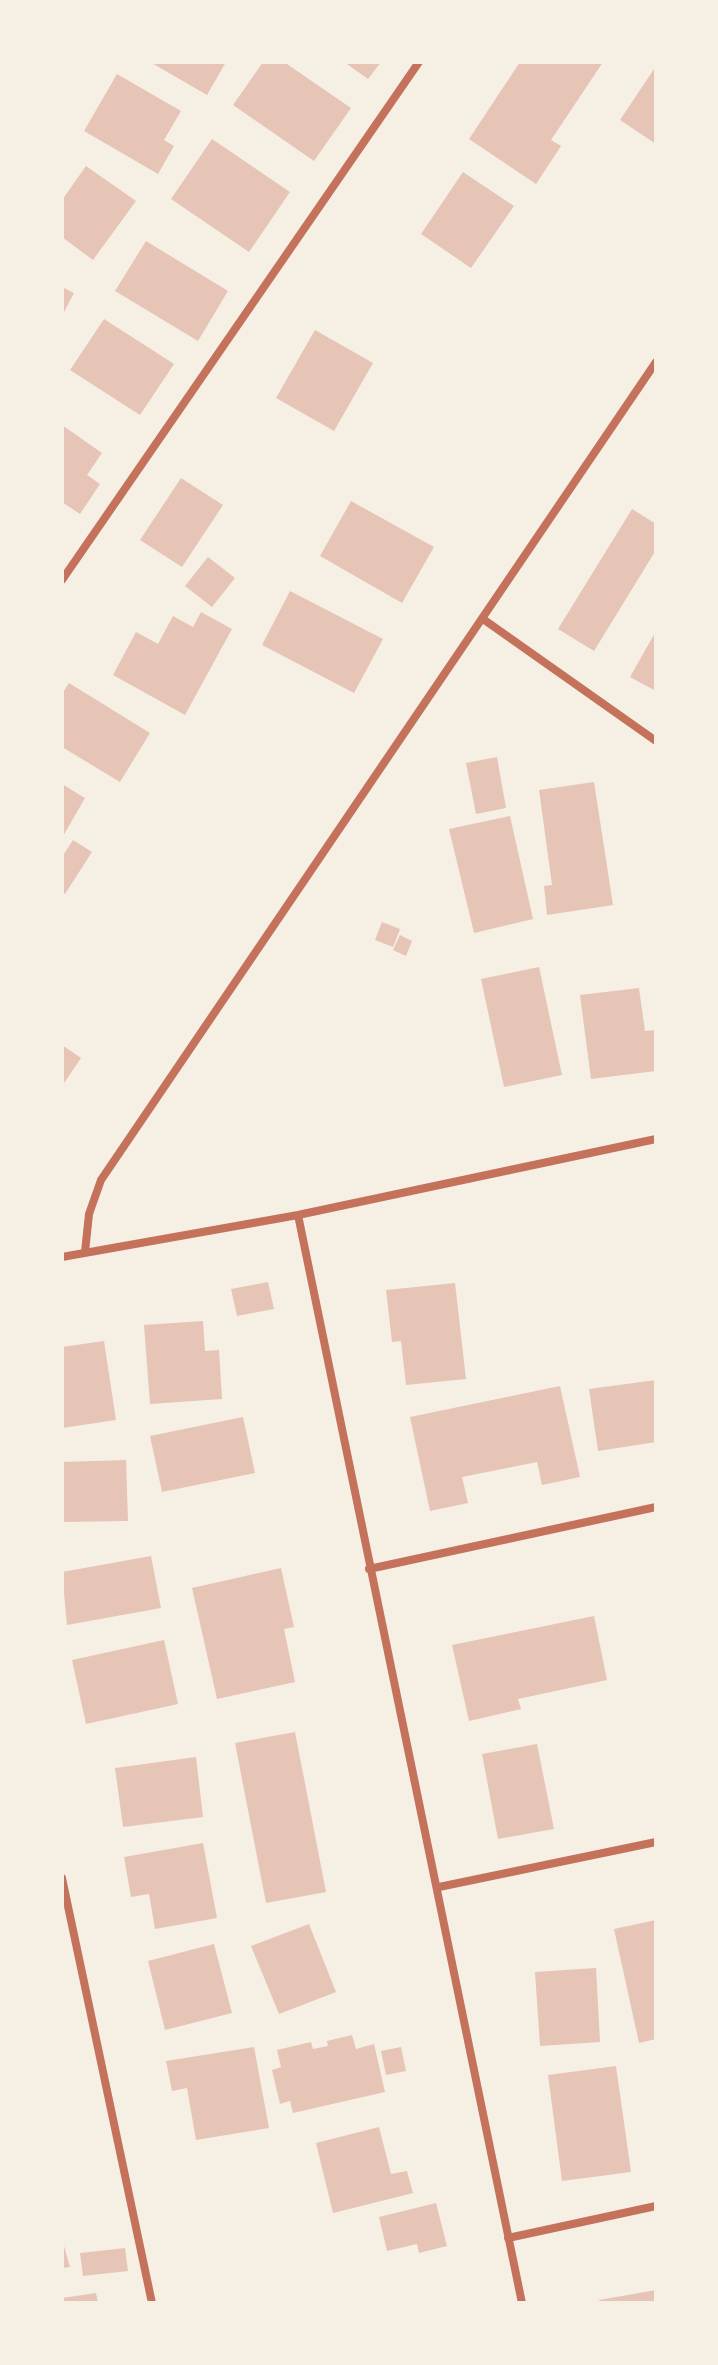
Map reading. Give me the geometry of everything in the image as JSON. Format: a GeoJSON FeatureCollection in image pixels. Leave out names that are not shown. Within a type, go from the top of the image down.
{"type":"FeatureCollection","features":[{"type":"Feature","properties":{"kind":"street"},"geometry":{"type":"LineString","coordinates":[[62,580],[419,62]]}},
{"type":"Feature","properties":{"kind":"street"},"geometry":{"type":"LineString","coordinates":[[85,1252],[89,1214],[101,1180],[656,362]]}},
{"type":"Feature","properties":{"kind":"street"},"geometry":{"type":"LineString","coordinates":[[483,619],[656,741]]}},
{"type":"Feature","properties":{"kind":"street"},"geometry":{"type":"LineString","coordinates":[[62,1257],[298,1215],[656,1139]]}},
{"type":"Feature","properties":{"kind":"street"},"geometry":{"type":"LineString","coordinates":[[298,1215],[369,1569],[439,1887],[522,2303]]}},
{"type":"Feature","properties":{"kind":"street"},"geometry":{"type":"LineString","coordinates":[[369,1569],[656,1507]]}},
{"type":"Feature","properties":{"kind":"street"},"geometry":{"type":"LineString","coordinates":[[439,1887],[656,1842]]}},
{"type":"Feature","properties":{"kind":"street"},"geometry":{"type":"LineString","coordinates":[[62,1878],[152,2303]]}},
{"type":"Feature","properties":{"kind":"street"},"geometry":{"type":"LineString","coordinates":[[508,2238],[656,2206]]}},
{"type":"Feature","properties":{"kind":"building"},"geometry":{"type":"Polygon","coordinates":[[[150,62],[226,62],[207,95],[150,62]]]}},
{"type":"Feature","properties":{"kind":"building"},"geometry":{"type":"Polygon","coordinates":[[[263,62],[284,62],[351,108],[314,161],[233,105],[263,62]]]}},
{"type":"Feature","properties":{"kind":"building"},"geometry":{"type":"Polygon","coordinates":[[[344,62],[381,62],[368,79],[344,62]]]}},
{"type":"Feature","properties":{"kind":"building"},"geometry":{"type":"Polygon","coordinates":[[[520,62],[603,62],[551,140],[561,146],[536,184],[469,139],[520,62]]]}},
{"type":"Feature","properties":{"kind":"building"},"geometry":{"type":"Polygon","coordinates":[[[656,66],[656,144],[620,120],[656,66]]]}},
{"type":"Feature","properties":{"kind":"building"},"geometry":{"type":"Polygon","coordinates":[[[117,74],[181,111],[164,140],[174,146],[158,174],[84,131],[117,74]]]}},
{"type":"Feature","properties":{"kind":"building"},"geometry":{"type":"Polygon","coordinates":[[[212,139],[290,192],[249,252],[171,199],[212,139]]]}},
{"type":"Feature","properties":{"kind":"building"},"geometry":{"type":"Polygon","coordinates":[[[86,166],[136,201],[93,260],[62,237],[62,200],[86,166]]]}},
{"type":"Feature","properties":{"kind":"building"},"geometry":{"type":"Polygon","coordinates":[[[463,172],[514,206],[471,268],[421,234],[463,172]]]}},
{"type":"Feature","properties":{"kind":"building"},"geometry":{"type":"Polygon","coordinates":[[[146,241],[228,291],[198,341],[115,291],[146,241]]]}},
{"type":"Feature","properties":{"kind":"building"},"geometry":{"type":"Polygon","coordinates":[[[62,287],[74,293],[62,316],[62,287]]]}},
{"type":"Feature","properties":{"kind":"building"},"geometry":{"type":"Polygon","coordinates":[[[104,319],[174,364],[140,415],[70,370],[104,319]]]}},
{"type":"Feature","properties":{"kind":"building"},"geometry":{"type":"Polygon","coordinates":[[[315,330],[373,363],[334,431],[276,398],[315,330]]]}},
{"type":"Feature","properties":{"kind":"building"},"geometry":{"type":"Polygon","coordinates":[[[62,425],[102,453],[87,475],[100,484],[80,514],[62,502],[62,425]]]}},
{"type":"Feature","properties":{"kind":"building"},"geometry":{"type":"Polygon","coordinates":[[[181,478],[223,505],[182,567],[140,540],[181,478]]]}},
{"type":"Feature","properties":{"kind":"building"},"geometry":{"type":"Polygon","coordinates":[[[351,501],[434,547],[402,603],[320,556],[351,501]]]}},
{"type":"Feature","properties":{"kind":"building"},"geometry":{"type":"Polygon","coordinates":[[[632,509],[656,524],[656,550],[594,651],[558,629],[632,509]]]}},
{"type":"Feature","properties":{"kind":"building"},"geometry":{"type":"Polygon","coordinates":[[[208,557],[235,578],[212,607],[185,586],[208,557]]]}},
{"type":"Feature","properties":{"kind":"building"},"geometry":{"type":"Polygon","coordinates":[[[290,591],[383,639],[354,693],[262,645],[290,591]]]}},
{"type":"Feature","properties":{"kind":"building"},"geometry":{"type":"Polygon","coordinates":[[[201,612],[232,629],[185,715],[113,675],[136,632],[158,644],[173,616],[193,627],[201,612]]]}},
{"type":"Feature","properties":{"kind":"building"},"geometry":{"type":"Polygon","coordinates":[[[656,631],[656,691],[630,677],[656,631]]]}},
{"type":"Feature","properties":{"kind":"building"},"geometry":{"type":"Polygon","coordinates":[[[69,683],[150,733],[120,782],[62,747],[62,694],[69,683]]]}},
{"type":"Feature","properties":{"kind":"building"},"geometry":{"type":"Polygon","coordinates":[[[497,757],[506,808],[476,814],[466,763],[497,757]]]}},
{"type":"Feature","properties":{"kind":"building"},"geometry":{"type":"Polygon","coordinates":[[[594,782],[613,905],[547,915],[544,886],[552,885],[539,790],[594,782]]]}},
{"type":"Feature","properties":{"kind":"building"},"geometry":{"type":"Polygon","coordinates":[[[62,784],[85,798],[62,838],[62,784]]]}},
{"type":"Feature","properties":{"kind":"building"},"geometry":{"type":"Polygon","coordinates":[[[510,816],[533,919],[474,933],[449,829],[510,816]]]}},
{"type":"Feature","properties":{"kind":"building"},"geometry":{"type":"Polygon","coordinates":[[[73,840],[92,852],[65,894],[62,892],[62,857],[73,840]]]}},
{"type":"Feature","properties":{"kind":"building"},"geometry":{"type":"Polygon","coordinates":[[[382,922],[400,929],[393,947],[375,940],[382,922]]]}},
{"type":"Feature","properties":{"kind":"building"},"geometry":{"type":"Polygon","coordinates":[[[400,935],[412,941],[406,956],[393,950],[400,935]]]}},
{"type":"Feature","properties":{"kind":"building"},"geometry":{"type":"Polygon","coordinates":[[[539,967],[562,1075],[504,1087],[481,979],[539,967]]]}},
{"type":"Feature","properties":{"kind":"building"},"geometry":{"type":"Polygon","coordinates":[[[639,988],[645,1031],[656,1030],[656,1071],[591,1079],[580,995],[639,988]]]}},
{"type":"Feature","properties":{"kind":"building"},"geometry":{"type":"Polygon","coordinates":[[[62,1045],[81,1058],[62,1086],[62,1045]]]}},
{"type":"Feature","properties":{"kind":"building"},"geometry":{"type":"Polygon","coordinates":[[[268,1282],[274,1309],[237,1316],[231,1289],[268,1282]]]}},
{"type":"Feature","properties":{"kind":"building"},"geometry":{"type":"Polygon","coordinates":[[[455,1283],[466,1379],[406,1385],[401,1341],[392,1342],[386,1290],[455,1283]]]}},
{"type":"Feature","properties":{"kind":"building"},"geometry":{"type":"Polygon","coordinates":[[[203,1321],[205,1351],[219,1350],[222,1399],[150,1404],[144,1325],[203,1321]]]}},
{"type":"Feature","properties":{"kind":"building"},"geometry":{"type":"Polygon","coordinates":[[[104,1341],[116,1420],[62,1428],[62,1347],[104,1341]]]}},
{"type":"Feature","properties":{"kind":"building"},"geometry":{"type":"Polygon","coordinates":[[[656,1380],[656,1442],[598,1451],[589,1389],[656,1380]]]}},
{"type":"Feature","properties":{"kind":"building"},"geometry":{"type":"Polygon","coordinates":[[[560,1386],[580,1477],[542,1485],[537,1462],[462,1477],[468,1503],[430,1511],[410,1417],[560,1386]]]}},
{"type":"Feature","properties":{"kind":"building"},"geometry":{"type":"Polygon","coordinates":[[[243,1417],[255,1473],[162,1492],[150,1436],[243,1417]]]}},
{"type":"Feature","properties":{"kind":"building"},"geometry":{"type":"Polygon","coordinates":[[[126,1460],[128,1521],[62,1522],[62,1462],[126,1460]]]}},
{"type":"Feature","properties":{"kind":"building"},"geometry":{"type":"Polygon","coordinates":[[[151,1556],[161,1608],[67,1625],[62,1572],[151,1556]]]}},
{"type":"Feature","properties":{"kind":"building"},"geometry":{"type":"Polygon","coordinates":[[[281,1568],[294,1627],[284,1629],[295,1682],[217,1699],[192,1588],[281,1568]]]}},
{"type":"Feature","properties":{"kind":"building"},"geometry":{"type":"Polygon","coordinates":[[[594,1616],[607,1680],[518,1699],[521,1709],[469,1721],[452,1645],[594,1616]]]}},
{"type":"Feature","properties":{"kind":"building"},"geometry":{"type":"Polygon","coordinates":[[[164,1640],[178,1704],[86,1724],[72,1660],[164,1640]]]}},
{"type":"Feature","properties":{"kind":"building"},"geometry":{"type":"Polygon","coordinates":[[[295,1732],[326,1892],[266,1903],[235,1743],[295,1732]]]}},
{"type":"Feature","properties":{"kind":"building"},"geometry":{"type":"Polygon","coordinates":[[[537,1744],[554,1829],[498,1839],[482,1754],[537,1744]]]}},
{"type":"Feature","properties":{"kind":"building"},"geometry":{"type":"Polygon","coordinates":[[[196,1757],[203,1817],[123,1827],[115,1768],[196,1757]]]}},
{"type":"Feature","properties":{"kind":"building"},"geometry":{"type":"Polygon","coordinates":[[[203,1843],[217,1918],[155,1929],[149,1894],[131,1897],[124,1857],[203,1843]]]}},
{"type":"Feature","properties":{"kind":"building"},"geometry":{"type":"Polygon","coordinates":[[[656,1920],[656,2039],[639,2043],[614,1929],[656,1920]]]}},
{"type":"Feature","properties":{"kind":"building"},"geometry":{"type":"Polygon","coordinates":[[[309,1924],[336,1992],[279,2014],[251,1946],[309,1924]]]}},
{"type":"Feature","properties":{"kind":"building"},"geometry":{"type":"Polygon","coordinates":[[[214,1944],[232,2013],[165,2030],[148,1961],[214,1944]]]}},
{"type":"Feature","properties":{"kind":"building"},"geometry":{"type":"Polygon","coordinates":[[[596,1968],[600,2042],[540,2046],[535,1972],[596,1968]]]}},
{"type":"Feature","properties":{"kind":"building"},"geometry":{"type":"Polygon","coordinates":[[[352,2035],[356,2049],[374,2044],[385,2092],[293,2113],[290,2101],[280,2104],[272,2070],[281,2067],[277,2050],[311,2042],[313,2049],[328,2046],[327,2041],[352,2035]]]}},
{"type":"Feature","properties":{"kind":"building"},"geometry":{"type":"Polygon","coordinates":[[[254,2047],[269,2128],[196,2140],[187,2088],[172,2091],[166,2061],[254,2047]]]}},
{"type":"Feature","properties":{"kind":"building"},"geometry":{"type":"Polygon","coordinates":[[[401,2047],[406,2071],[386,2075],[381,2051],[401,2047]]]}},
{"type":"Feature","properties":{"kind":"building"},"geometry":{"type":"Polygon","coordinates":[[[616,2066],[631,2172],[562,2181],[548,2075],[616,2066]]]}},
{"type":"Feature","properties":{"kind":"building"},"geometry":{"type":"Polygon","coordinates":[[[379,2127],[391,2174],[407,2171],[413,2193],[333,2213],[316,2143],[379,2127]]]}},
{"type":"Feature","properties":{"kind":"building"},"geometry":{"type":"Polygon","coordinates":[[[436,2203],[447,2246],[419,2253],[417,2244],[387,2251],[379,2217],[436,2203]]]}},
{"type":"Feature","properties":{"kind":"building"},"geometry":{"type":"Polygon","coordinates":[[[62,2239],[70,2267],[62,2268],[62,2239]]]}},
{"type":"Feature","properties":{"kind":"building"},"geometry":{"type":"Polygon","coordinates":[[[125,2248],[128,2271],[83,2276],[80,2253],[125,2248]]]}},
{"type":"Feature","properties":{"kind":"building"},"geometry":{"type":"Polygon","coordinates":[[[656,2290],[656,2303],[600,2303],[599,2300],[656,2290]]]}},
{"type":"Feature","properties":{"kind":"building"},"geometry":{"type":"Polygon","coordinates":[[[96,2293],[98,2303],[62,2303],[62,2298],[96,2293]]]}}]}
